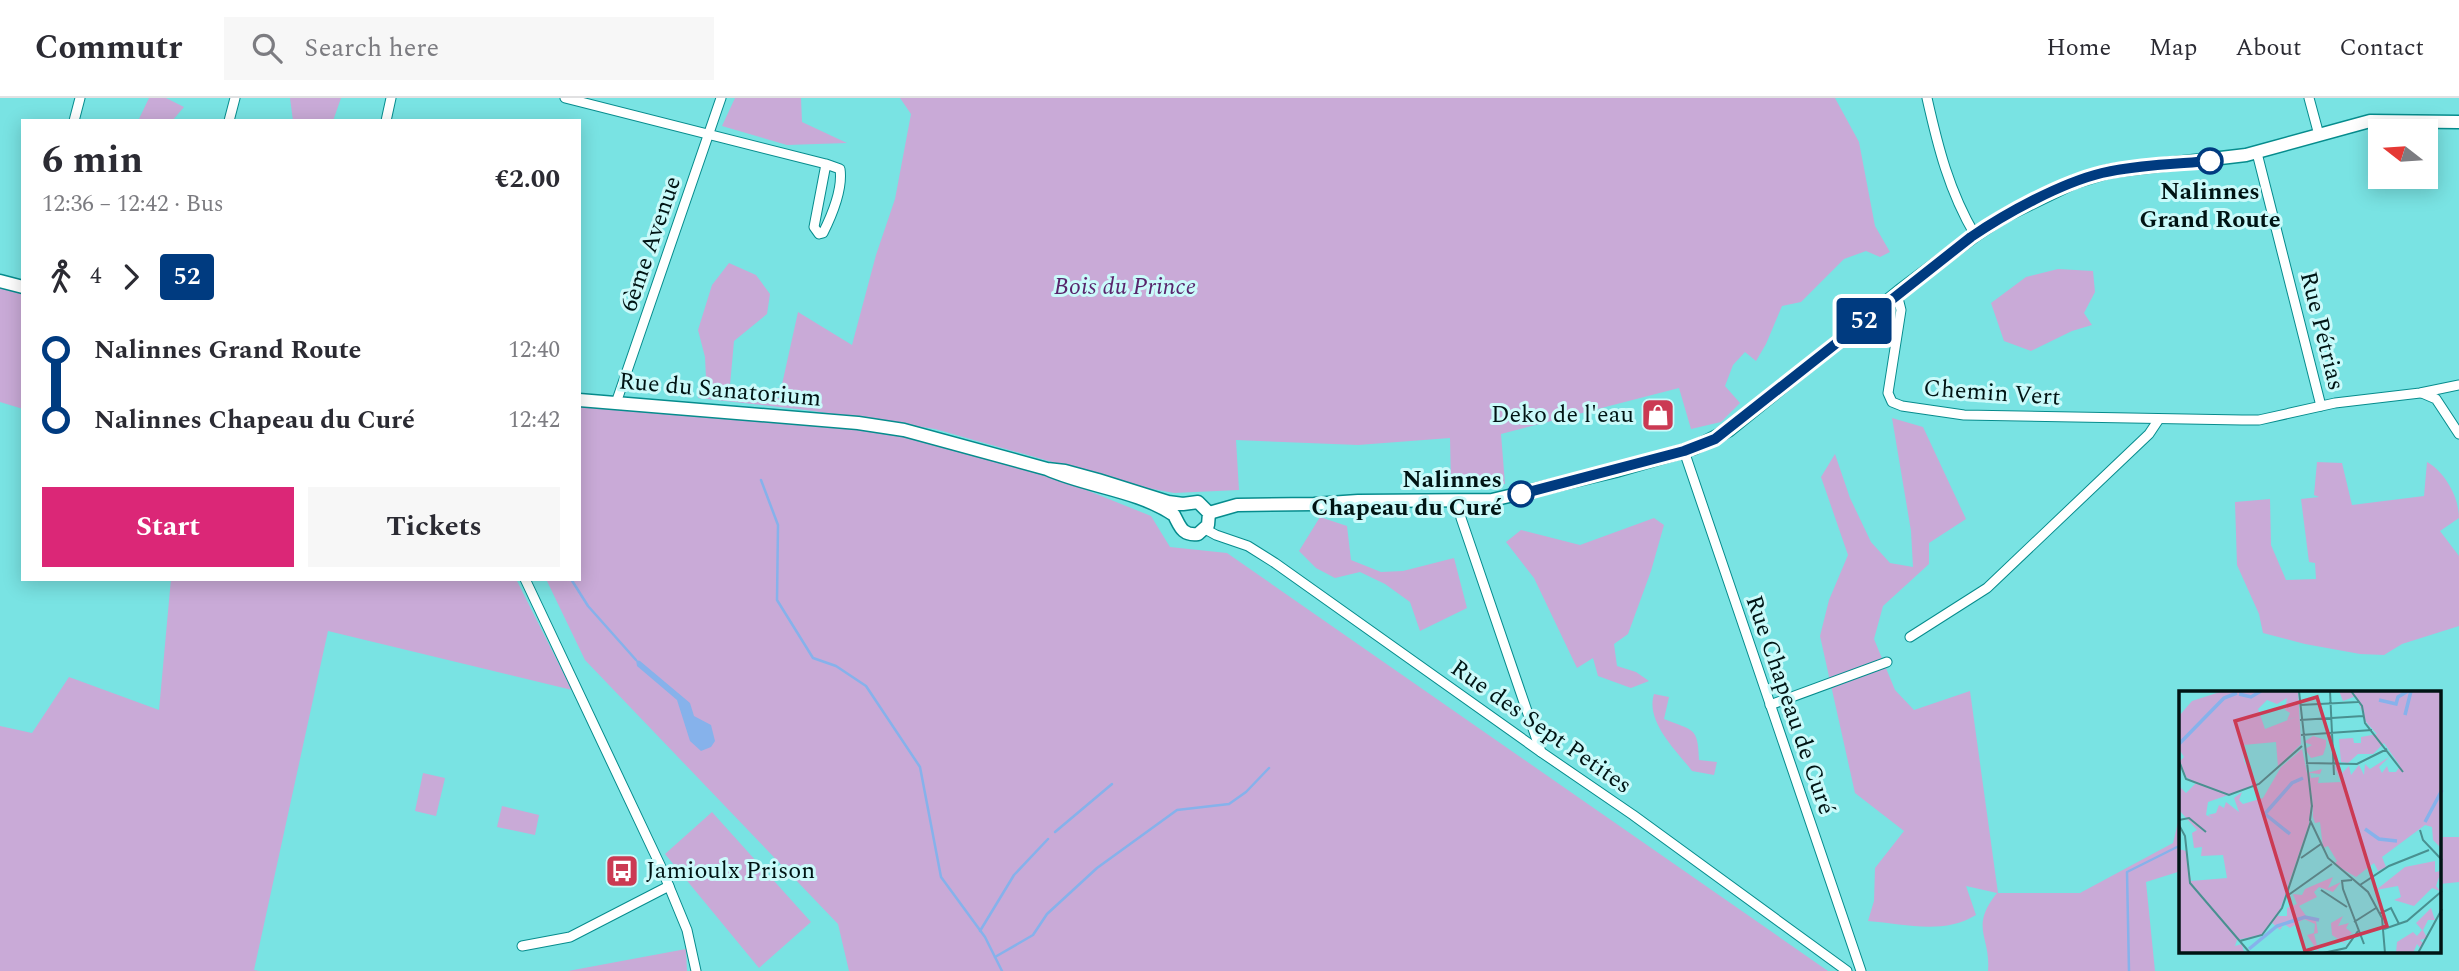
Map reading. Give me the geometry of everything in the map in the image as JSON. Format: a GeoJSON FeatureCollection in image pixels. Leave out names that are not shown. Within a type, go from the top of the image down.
{"type":"FeatureCollection","features":[{"type":"Feature","properties":{"kind":"street"},"geometry":{"type":"LineString","coordinates":[[75,119],[80,98]]}},
{"type":"Feature","properties":{"kind":"street"},"geometry":{"type":"LineString","coordinates":[[230,119],[235,98]]}},
{"type":"Feature","properties":{"kind":"street"},"geometry":{"type":"LineString","coordinates":[[386,119],[391,98]]}},
{"type":"Feature","properties":{"kind":"street"},"geometry":{"type":"LineString","coordinates":[[565,98],[710,133],[826,164],[840,169],[842,180],[827,225],[823,233],[819,234],[814,227],[826,164]]}},
{"type":"Feature","properties":{"kind":"street","name":"6ème Avenue"},"geometry":{"type":"LineString","coordinates":[[616,403],[721,98]]}},
{"type":"Feature","properties":{"kind":"street"},"geometry":{"type":"LineString","coordinates":[[1927,98],[1948,180],[1975,234]]}},
{"type":"Feature","properties":{"kind":"street"},"geometry":{"type":"LineString","coordinates":[[2309,98],[2319,135]]}},
{"type":"Feature","properties":{"kind":"street"},"geometry":{"type":"LineString","coordinates":[[1209,513],[1237,505],[1314,504],[1358,500],[1500,499],[1684,451],[1707,443],[1729,430],[1975,234],[2031,203],[2094,175],[2257,153],[2370,121],[2459,122]]}},
{"type":"Feature","properties":{"kind":"street","name":"Rue Pétrias"},"geometry":{"type":"LineString","coordinates":[[2257,153],[2321,406],[2459,385]]}},
{"type":"Feature","properties":{"kind":"street"},"geometry":{"type":"LineString","coordinates":[[0,281],[21,286]]}},
{"type":"Feature","properties":{"kind":"street","name":"Chemin Vert"},"geometry":{"type":"LineString","coordinates":[[1894,296],[1901,310],[1888,393],[1896,404],[1964,415],[2259,420],[2321,406]]}},
{"type":"Feature","properties":{"kind":"street"},"geometry":{"type":"LineString","coordinates":[[2420,393],[2437,399],[2459,434]]}},
{"type":"Feature","properties":{"kind":"street","name":"Rue du Sanatorium"},"geometry":{"type":"LineString","coordinates":[[581,400],[858,423],[910,431],[1046,469]]}},
{"type":"Feature","properties":{"kind":"street"},"geometry":{"type":"LineString","coordinates":[[1910,637],[1987,589],[2149,434],[2159,419]]}},
{"type":"Feature","properties":{"kind":"street","name":"Rue Chapeau de Curé"},"geometry":{"type":"LineString","coordinates":[[1684,451],[1861,971]]}},
{"type":"Feature","properties":{"kind":"street"},"geometry":{"type":"LineString","coordinates":[[1046,469],[1065,471],[1168,502],[1198,502],[1209,513],[1209,519],[1205,529],[1198,534],[1187,534],[1179,527],[1176,517],[1166,509],[1063,477],[1046,469]]}},
{"type":"Feature","properties":{"kind":"street"},"geometry":{"type":"LineString","coordinates":[[1460,501],[1461,518],[1541,752]]}},
{"type":"Feature","properties":{"kind":"street"},"geometry":{"type":"LineString","coordinates":[[1176,517],[1183,504]]}},
{"type":"Feature","properties":{"kind":"street","name":"Rue des Sept Petites"},"geometry":{"type":"LineString","coordinates":[[1205,529],[1248,546],[1633,814],[1847,971]]}},
{"type":"Feature","properties":{"kind":"street"},"geometry":{"type":"LineString","coordinates":[[526,581],[628,792],[669,886],[687,930],[696,971]]}},
{"type":"Feature","properties":{"kind":"street"},"geometry":{"type":"LineString","coordinates":[[1770,705],[1887,662]]}},
{"type":"Feature","properties":{"kind":"street"},"geometry":{"type":"LineString","coordinates":[[522,946],[570,937],[669,886]]}},
{"type":"Feature","properties":{"kind":"green space"},"geometry":{"type":"Polygon","coordinates":[[[149,98],[166,98],[184,107],[174,119],[139,119],[149,98]]]}},
{"type":"Feature","properties":{"kind":"green space"},"geometry":{"type":"Polygon","coordinates":[[[290,98],[341,98],[334,119],[293,119],[290,98]]]}},
{"type":"Feature","properties":{"kind":"green space"},"geometry":{"type":"Polygon","coordinates":[[[735,98],[801,98],[802,122],[847,143],[787,145],[722,126],[735,98]]]}},
{"type":"Feature","properties":{"kind":"green space","name":"Bois du Prince"},"geometry":{"type":"Polygon","coordinates":[[[900,98],[1835,98],[1859,142],[1875,226],[1890,252],[1880,257],[1866,251],[1844,259],[1801,302],[1782,306],[1756,361],[1745,352],[1733,365],[1725,386],[1740,403],[1721,422],[1691,429],[1679,388],[1501,434],[1505,484],[1451,484],[1450,438],[1358,445],[1236,440],[1239,490],[1174,493],[1137,486],[935,429],[806,410],[698,398],[706,378],[705,357],[698,330],[712,285],[729,263],[756,275],[770,294],[767,314],[734,341],[729,396],[779,398],[798,312],[852,345],[876,255],[895,199],[911,114],[900,98]]]}},
{"type":"Feature","properties":{"kind":"green space"},"geometry":{"type":"Polygon","coordinates":[[[2058,269],[2093,271],[2095,292],[2084,313],[2092,325],[2072,331],[2031,351],[2004,341],[1991,303],[2026,277],[2058,269]]]}},
{"type":"Feature","properties":{"kind":"green space"},"geometry":{"type":"Polygon","coordinates":[[[0,287],[21,292],[21,408],[0,402],[0,287]]]}},
{"type":"Feature","properties":{"kind":"green space"},"geometry":{"type":"Polygon","coordinates":[[[581,405],[884,430],[1044,473],[1151,516],[1170,547],[1227,553],[1828,971],[849,971],[838,924],[585,660],[547,581],[581,581],[581,405]]]}},
{"type":"Feature","properties":{"kind":"green space"},"geometry":{"type":"Polygon","coordinates":[[[1892,418],[1923,427],[1966,519],[1929,543],[1929,564],[1883,606],[1874,639],[1895,690],[1914,710],[1970,691],[1998,893],[2080,893],[2173,843],[2179,818],[2179,872],[2146,882],[2155,971],[1988,971],[1983,932],[1984,915],[1997,893],[1966,886],[1976,915],[1963,921],[1924,927],[1868,921],[1874,901],[1875,868],[1904,831],[1855,793],[1820,636],[1829,600],[1848,555],[1821,477],[1835,454],[1850,498],[1871,542],[1890,563],[1913,567],[1911,531],[1892,418]]]}},
{"type":"Feature","properties":{"kind":"green space"},"geometry":{"type":"Polygon","coordinates":[[[2317,462],[2342,463],[2352,505],[2424,496],[2427,462],[2440,472],[2454,494],[2459,518],[2440,531],[2459,556],[2459,626],[2402,644],[2384,655],[2360,654],[2305,644],[2263,633],[2259,614],[2237,565],[2235,502],[2270,499],[2271,545],[2286,580],[2316,579],[2315,563],[2309,562],[2301,499],[2319,497],[2314,495],[2317,462]]]}},
{"type":"Feature","properties":{"kind":"green space"},"geometry":{"type":"Polygon","coordinates":[[[1320,517],[1347,526],[1351,560],[1381,572],[1403,571],[1454,558],[1467,608],[1420,631],[1410,602],[1385,584],[1360,572],[1335,578],[1316,568],[1299,551],[1320,517]]]}},
{"type":"Feature","properties":{"kind":"green space"},"geometry":{"type":"Polygon","coordinates":[[[1654,518],[1664,525],[1651,571],[1628,634],[1614,644],[1617,666],[1636,672],[1649,681],[1631,688],[1598,676],[1593,658],[1577,668],[1534,578],[1506,542],[1521,530],[1580,545],[1654,518]]]}},
{"type":"Feature","properties":{"kind":"green space"},"geometry":{"type":"Polygon","coordinates":[[[171,581],[517,581],[572,690],[328,631],[254,970],[259,971],[0,971],[0,726],[32,733],[69,677],[159,710],[171,581]]]}},
{"type":"Feature","properties":{"kind":"green space"},"geometry":{"type":"Polygon","coordinates":[[[1654,694],[1669,697],[1664,719],[1692,731],[1697,741],[1699,760],[1717,762],[1714,775],[1692,771],[1664,736],[1654,715],[1654,694]]]}},
{"type":"Feature","properties":{"kind":"green space"},"geometry":{"type":"Polygon","coordinates":[[[423,773],[445,778],[436,816],[415,811],[423,773]]]}},
{"type":"Feature","properties":{"kind":"green space"},"geometry":{"type":"Polygon","coordinates":[[[502,806],[539,815],[535,835],[497,827],[502,806]]]}},
{"type":"Feature","properties":{"kind":"green space"},"geometry":{"type":"Polygon","coordinates":[[[712,812],[811,922],[759,968],[665,854],[712,812]]]}},
{"type":"Feature","properties":{"kind":"green space"},"geometry":{"type":"Polygon","coordinates":[[[2442,837],[2459,837],[2459,882],[2442,884],[2442,837]]]}},
{"type":"Feature","properties":{"kind":"green space"},"geometry":{"type":"Polygon","coordinates":[[[686,949],[687,971],[568,971],[686,949]]]}},
{"type":"Feature","properties":{"kind":"water"},"geometry":{"type":"Polygon","coordinates":[[[636,660],[690,703],[694,716],[711,725],[715,741],[711,747],[701,751],[690,741],[677,700],[637,666],[636,660]]]}},
{"type":"Feature","properties":{"kind":"waterway"},"geometry":{"type":"LineString","coordinates":[[761,480],[778,525],[777,600],[813,658],[836,666],[866,686],[920,767],[941,877],[985,937],[1002,971]]}},
{"type":"Feature","properties":{"kind":"waterway"},"geometry":{"type":"LineString","coordinates":[[572,581],[588,606],[636,660]]}},
{"type":"Feature","properties":{"kind":"waterway"},"geometry":{"type":"LineString","coordinates":[[995,957],[1033,935],[1047,914],[1097,868],[1177,810],[1229,804],[1246,792],[1269,768]]}},
{"type":"Feature","properties":{"kind":"waterway"},"geometry":{"type":"LineString","coordinates":[[1055,832],[1112,784]]}},
{"type":"Feature","properties":{"kind":"waterway"},"geometry":{"type":"LineString","coordinates":[[980,931],[1014,875],[1048,839]]}},
{"type":"Feature","properties":{"kind":"waterway"},"geometry":{"type":"LineString","coordinates":[[2129,971],[2127,872],[2179,846]]}},
{"type":"Feature","properties":{"kind":"bus line","name":"52"},"geometry":{"type":"LineString","coordinates":[[1521,494],[1615,471],[1715,439],[1971,237],[1997,220],[2067,185],[2105,172],[2210,161]]}},
{"type":"Feature","properties":{"kind":"place","name":"Nalinnes Grand Route"},"geometry":{"type":"Point","coordinates":[2210,161]}},
{"type":"Feature","properties":{"kind":"place","name":"Deko de l'eau"},"geometry":{"type":"Point","coordinates":[1658,415]}},
{"type":"Feature","properties":{"kind":"place","name":"Nalinnes Chapeau du Curé"},"geometry":{"type":"Point","coordinates":[1521,494]}},
{"type":"Feature","properties":{"kind":"place","name":"Jamioulx Prison"},"geometry":{"type":"Point","coordinates":[622,871]}}]}
